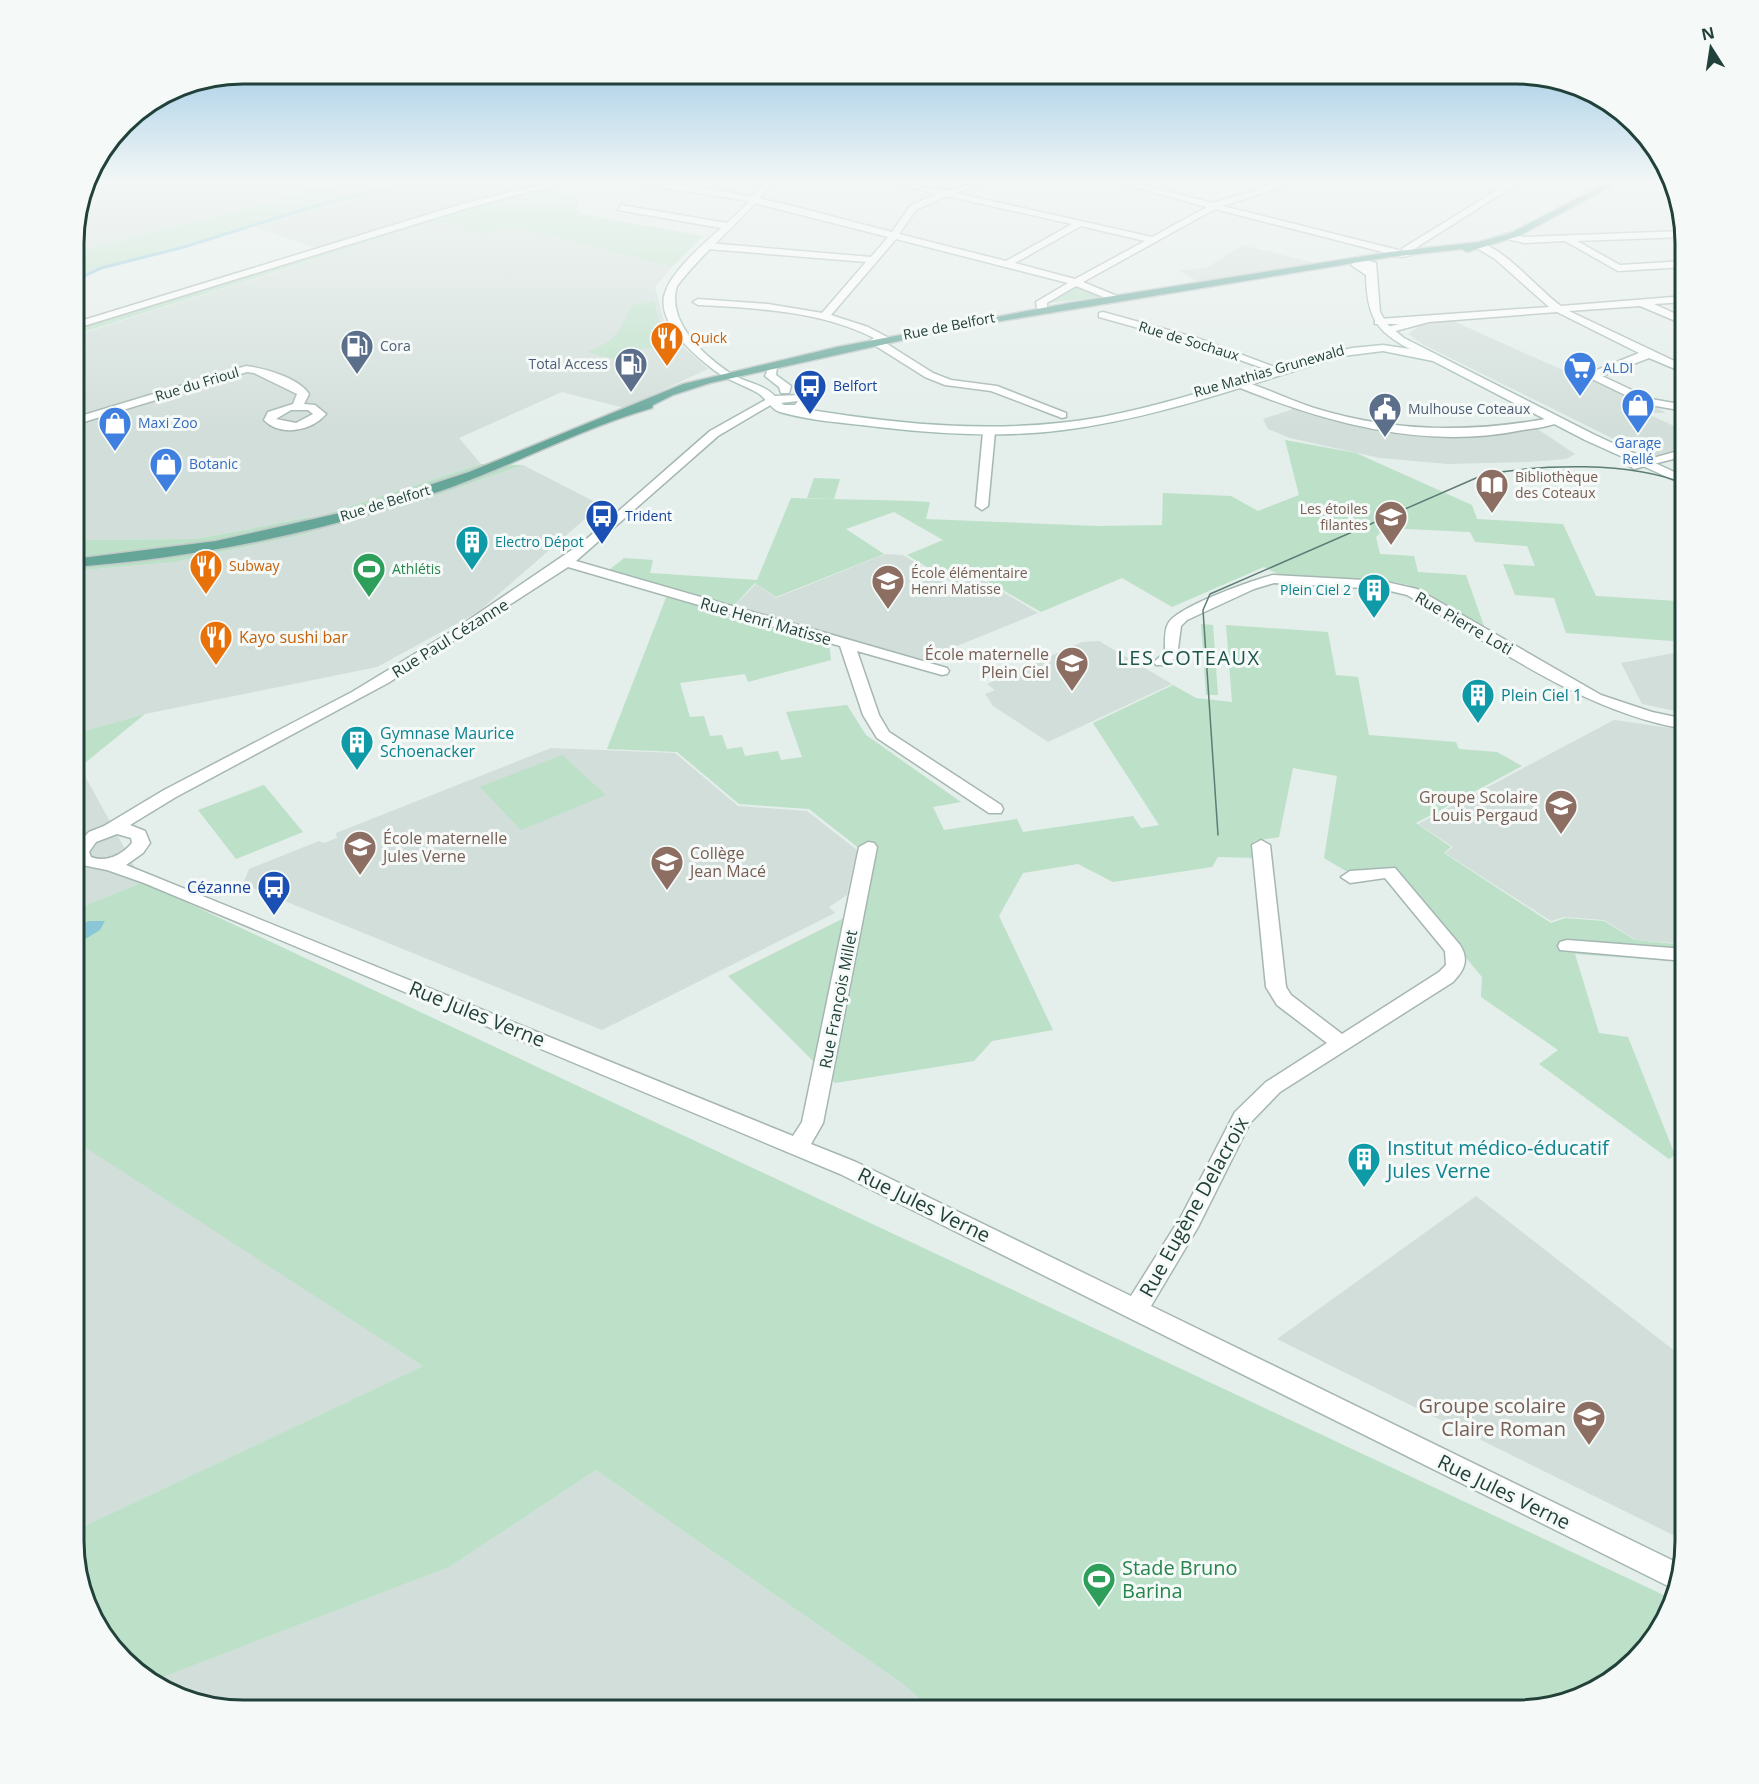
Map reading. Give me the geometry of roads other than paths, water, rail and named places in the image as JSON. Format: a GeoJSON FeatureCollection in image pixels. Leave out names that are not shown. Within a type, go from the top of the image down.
{"type":"FeatureCollection","features":[{"type":"Feature","properties":{"kind":"main road","name":"Rue de Belfort"},"geometry":{"type":"LineString","coordinates":[[84,562],[186,549],[293,529],[378,506],[447,484],[638,409],[745,376],[879,340],[1042,308],[1339,265]]}},
{"type":"Feature","properties":{"kind":"main road"},"geometry":{"type":"LineString","coordinates":[[1371,269],[1384,265]]}},
{"type":"Feature","properties":{"kind":"main road","name":"Rue de Belfort"},"geometry":{"type":"LineString","coordinates":[[745,376],[879,340]]}},
{"type":"Feature","properties":{"kind":"main road","name":"Rue de Belfort"},"geometry":{"type":"LineString","coordinates":[[638,409],[654,399],[722,378]]}},
{"type":"Feature","properties":{"kind":"main road","name":"Rue de Belfort"},"geometry":{"type":"LineString","coordinates":[[84,556],[121,558]]}},
{"type":"Feature","properties":{"kind":"street"},"geometry":{"type":"LineString","coordinates":[[84,323],[272,265]]}},
{"type":"Feature","properties":{"kind":"street"},"geometry":{"type":"LineString","coordinates":[[689,265],[672,286],[668,298],[670,312],[685,337],[722,378]]}},
{"type":"Feature","properties":{"kind":"street"},"geometry":{"type":"LineString","coordinates":[[825,316],[868,265]]}},
{"type":"Feature","properties":{"kind":"street"},"geometry":{"type":"LineString","coordinates":[[1011,265],[1075,283],[1114,298]]}},
{"type":"Feature","properties":{"kind":"street"},"geometry":{"type":"LineString","coordinates":[[1042,308],[1040,304],[1043,301],[1107,265]]}},
{"type":"Feature","properties":{"kind":"street"},"geometry":{"type":"LineString","coordinates":[[1362,265],[1371,269],[1372,308],[1379,322],[1394,335],[1433,358],[1556,420],[1675,476]]}},
{"type":"Feature","properties":{"kind":"street"},"geometry":{"type":"LineString","coordinates":[[1509,265],[1559,309],[1675,365]]}},
{"type":"Feature","properties":{"kind":"street"},"geometry":{"type":"LineString","coordinates":[[1613,265],[1618,268],[1665,265]]}},
{"type":"Feature","properties":{"kind":"street"},"geometry":{"type":"LineString","coordinates":[[1379,322],[1675,300]]}},
{"type":"Feature","properties":{"kind":"street"},"geometry":{"type":"LineString","coordinates":[[698,302],[825,316],[858,325],[929,375],[949,383],[993,388],[1062,420]]}},
{"type":"Feature","properties":{"kind":"street"},"geometry":{"type":"LineString","coordinates":[[1640,302],[1675,317]]}},
{"type":"Feature","properties":{"kind":"street","name":"Rue de Sochaux"},"geometry":{"type":"LineString","coordinates":[[1103,315],[1193,340],[1275,369]]}},
{"type":"Feature","properties":{"kind":"street"},"geometry":{"type":"LineString","coordinates":[[1394,335],[1429,319]]}},
{"type":"Feature","properties":{"kind":"street","name":"Rue Mathias Grunewald"},"geometry":{"type":"LineString","coordinates":[[1236,383],[1275,369],[1394,335]]}},
{"type":"Feature","properties":{"kind":"street","name":"Rue Mathias Grunewald"},"geometry":{"type":"LineString","coordinates":[[788,410],[888,426],[1046,429],[1062,420],[1102,420],[1144,409],[1354,351],[1394,335]]}},
{"type":"Feature","properties":{"kind":"street"},"geometry":{"type":"LineString","coordinates":[[685,337],[682,344],[695,358],[717,372],[722,378]]}},
{"type":"Feature","properties":{"kind":"street","name":"Rue Mathias Grunewald"},"geometry":{"type":"LineString","coordinates":[[1354,351],[1388,348],[1433,358]]}},
{"type":"Feature","properties":{"kind":"street"},"geometry":{"type":"LineString","coordinates":[[1650,354],[1630,359],[1596,374],[1596,377],[1659,406],[1675,407]]}},
{"type":"Feature","properties":{"kind":"street"},"geometry":{"type":"LineString","coordinates":[[703,355],[745,376],[781,409],[803,407],[804,400]]}},
{"type":"Feature","properties":{"kind":"street"},"geometry":{"type":"LineString","coordinates":[[1667,361],[1675,360]]}},
{"type":"Feature","properties":{"kind":"street","name":"Rue du Frioul"},"geometry":{"type":"LineString","coordinates":[[84,419],[246,369],[256,370],[300,389],[303,394],[297,406]]}},
{"type":"Feature","properties":{"kind":"street"},"geometry":{"type":"LineString","coordinates":[[773,369],[770,376],[784,386],[784,391]]}},
{"type":"Feature","properties":{"kind":"street"},"geometry":{"type":"LineString","coordinates":[[722,378],[745,376]]}},
{"type":"Feature","properties":{"kind":"street","name":"Rue Mathias Grunewald"},"geometry":{"type":"LineString","coordinates":[[745,376],[804,400],[853,415],[989,429]]}},
{"type":"Feature","properties":{"kind":"street"},"geometry":{"type":"LineString","coordinates":[[1236,383],[1311,413],[1389,428],[1480,432],[1556,420]]}},
{"type":"Feature","properties":{"kind":"street","name":"Rue Paul Cézanne"},"geometry":{"type":"LineString","coordinates":[[88,859],[89,839],[110,830],[170,792],[358,695],[464,630],[566,562],[621,518],[684,456],[746,411],[773,400],[804,400]]}},
{"type":"Feature","properties":{"kind":"street","name":"Rue Paul Cézanne"},"geometry":{"type":"LineString","coordinates":[[726,426],[752,417],[788,410]]}},
{"type":"Feature","properties":{"kind":"street"},"geometry":{"type":"LineString","coordinates":[[982,506],[989,429]]}},
{"type":"Feature","properties":{"kind":"street"},"geometry":{"type":"LineString","coordinates":[[1594,439],[1634,465],[1675,486]]}},
{"type":"Feature","properties":{"kind":"street"},"geometry":{"type":"LineString","coordinates":[[1634,465],[1675,456]]}},
{"type":"Feature","properties":{"kind":"street","name":"Rue Henri Matisse"},"geometry":{"type":"LineString","coordinates":[[566,562],[847,644],[871,715],[884,735],[995,809]]}},
{"type":"Feature","properties":{"kind":"street","name":"Rue Pierre Loti"},"geometry":{"type":"LineString","coordinates":[[1161,662],[1172,653],[1174,625],[1182,617],[1249,586],[1273,579],[1383,585],[1412,592],[1596,698],[1647,716],[1675,722]]}},
{"type":"Feature","properties":{"kind":"street"},"geometry":{"type":"LineString","coordinates":[[847,644],[942,671]]}},
{"type":"Feature","properties":{"kind":"street"},"geometry":{"type":"LineString","coordinates":[[137,844],[139,828],[146,809]]}},
{"type":"Feature","properties":{"kind":"street"},"geometry":{"type":"LineString","coordinates":[[110,830],[131,830],[150,879]]}},
{"type":"Feature","properties":{"kind":"street"},"geometry":{"type":"LineString","coordinates":[[88,859],[137,844]]}},
{"type":"Feature","properties":{"kind":"street"},"geometry":{"type":"LineString","coordinates":[[1261,845],[1276,987],[1284,1000],[1342,1044]]}},
{"type":"Feature","properties":{"kind":"street","name":"Rue François Millet"},"geometry":{"type":"LineString","coordinates":[[798,1147],[810,1129],[814,1114],[868,847]]}},
{"type":"Feature","properties":{"kind":"street","name":"Rue Jules Verne"},"geometry":{"type":"LineString","coordinates":[[88,859],[150,879],[798,1147],[909,1196],[1135,1311],[1671,1575]]}},
{"type":"Feature","properties":{"kind":"street","name":"Rue Eugène Delacroix"},"geometry":{"type":"LineString","coordinates":[[1135,1311],[1190,1221],[1242,1118],[1273,1087],[1446,977],[1455,968],[1453,949],[1389,872],[1350,878]]}},
{"type":"Feature","properties":{"kind":"street"},"geometry":{"type":"LineString","coordinates":[[1567,946],[1675,954]]}},
{"type":"Feature","properties":{"kind":"water"},"geometry":{"type":"Polygon","coordinates":[[[105,921],[100,930],[84,940],[84,923],[105,921]]]}},
{"type":"Feature","properties":{"kind":"waterway"},"geometry":{"type":"LineString","coordinates":[[84,276],[112,265]]}},
{"type":"Feature","properties":{"kind":"tram line"},"geometry":{"type":"LineString","coordinates":[[1218,835],[1203,610],[1210,594],[1483,475],[1531,469],[1585,467],[1638,471],[1675,481]]}},
{"type":"Feature","properties":{"kind":"place","name":"Quick"},"geometry":{"type":"Point","coordinates":[667,367]}},
{"type":"Feature","properties":{"kind":"place","name":"Cora"},"geometry":{"type":"Point","coordinates":[357,375]}},
{"type":"Feature","properties":{"kind":"place","name":"Total Access"},"geometry":{"type":"Point","coordinates":[631,393]}},
{"type":"Feature","properties":{"kind":"place","name":"ALDI"},"geometry":{"type":"Point","coordinates":[1580,397]}},
{"type":"Feature","properties":{"kind":"place","name":"Belfort"},"geometry":{"type":"Point","coordinates":[810,415]}},
{"type":"Feature","properties":{"kind":"place","name":"Garage Rellé"},"geometry":{"type":"Point","coordinates":[1638,434]}},
{"type":"Feature","properties":{"kind":"place","name":"Mulhouse Coteaux"},"geometry":{"type":"Point","coordinates":[1385,438]}},
{"type":"Feature","properties":{"kind":"place","name":"Maxi Zoo"},"geometry":{"type":"Point","coordinates":[115,452]}},
{"type":"Feature","properties":{"kind":"place","name":"Botanic"},"geometry":{"type":"Point","coordinates":[166,493]}},
{"type":"Feature","properties":{"kind":"place","name":"Bibliothèque des Coteaux"},"geometry":{"type":"Point","coordinates":[1492,514]}},
{"type":"Feature","properties":{"kind":"place","name":"Trident"},"geometry":{"type":"Point","coordinates":[602,545]}},
{"type":"Feature","properties":{"kind":"place","name":"Les étoiles filantes"},"geometry":{"type":"Point","coordinates":[1391,546]}},
{"type":"Feature","properties":{"kind":"place","name":"Electro Dépot"},"geometry":{"type":"Point","coordinates":[472,571]}},
{"type":"Feature","properties":{"kind":"place","name":"Subway"},"geometry":{"type":"Point","coordinates":[206,595]}},
{"type":"Feature","properties":{"kind":"place","name":"Athlétis"},"geometry":{"type":"Point","coordinates":[369,598]}},
{"type":"Feature","properties":{"kind":"place","name":"École élémentaire Henri Matisse"},"geometry":{"type":"Point","coordinates":[888,610]}},
{"type":"Feature","properties":{"kind":"place","name":"Plein Ciel 2"},"geometry":{"type":"Point","coordinates":[1374,619]}},
{"type":"Feature","properties":{"kind":"place","name":"Kayo sushi bar"},"geometry":{"type":"Point","coordinates":[216,666]}},
{"type":"Feature","properties":{"kind":"place","name":"École maternelle Plein Ciel"},"geometry":{"type":"Point","coordinates":[1072,692]}},
{"type":"Feature","properties":{"kind":"place","name":"Plein Ciel 1"},"geometry":{"type":"Point","coordinates":[1478,724]}},
{"type":"Feature","properties":{"kind":"place","name":"Gymnase Maurice Schoenacker"},"geometry":{"type":"Point","coordinates":[357,771]}},
{"type":"Feature","properties":{"kind":"place","name":"Groupe Scolaire Louis Pergaud"},"geometry":{"type":"Point","coordinates":[1561,835]}},
{"type":"Feature","properties":{"kind":"place","name":"École maternelle Jules Verne"},"geometry":{"type":"Point","coordinates":[360,876]}},
{"type":"Feature","properties":{"kind":"place","name":"Collège Jean Macé"},"geometry":{"type":"Point","coordinates":[667,891]}},
{"type":"Feature","properties":{"kind":"place","name":"Cézanne"},"geometry":{"type":"Point","coordinates":[274,916]}},
{"type":"Feature","properties":{"kind":"place","name":"Institut médico-éducatif Jules Verne"},"geometry":{"type":"Point","coordinates":[1364,1188]}},
{"type":"Feature","properties":{"kind":"place","name":"Groupe scolaire Claire Roman"},"geometry":{"type":"Point","coordinates":[1589,1446]}},
{"type":"Feature","properties":{"kind":"place","name":"Stade Bruno Barina"},"geometry":{"type":"Point","coordinates":[1099,1608]}},
{"type":"Feature","properties":{"kind":"district","name":"LES COTEAUX"},"geometry":{"type":"Point","coordinates":[1189,658]}}]}
